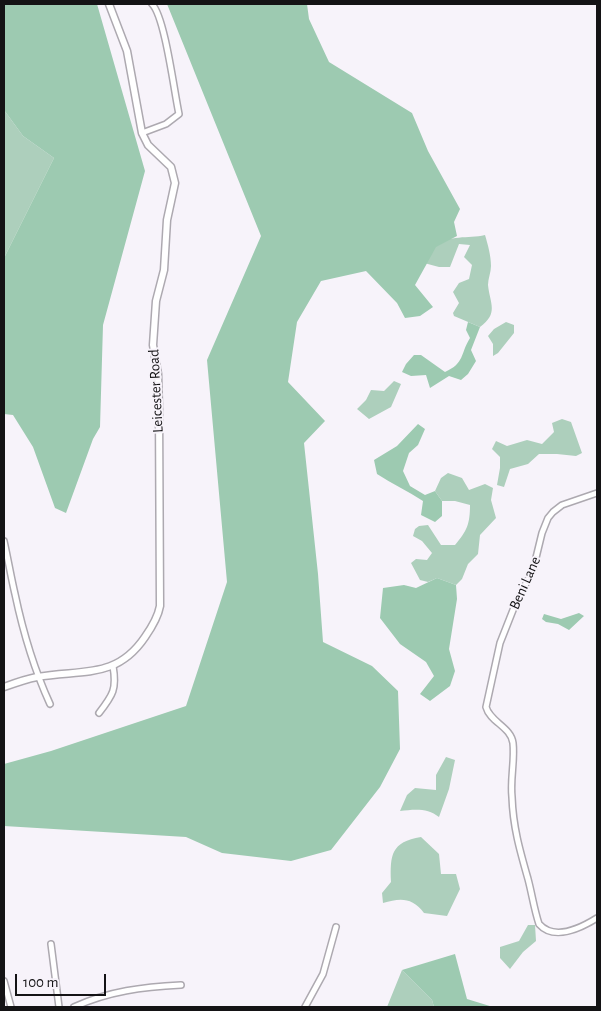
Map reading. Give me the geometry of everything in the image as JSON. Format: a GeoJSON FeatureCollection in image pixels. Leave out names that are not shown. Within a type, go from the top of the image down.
{"type":"FeatureCollection","features":[{"type":"Feature","properties":{"kind":"street","name":"Leicester Road"},"geometry":{"type":"LineString","coordinates":[[4,687],[38,677],[83,673],[113,666],[128,656],[143,640],[157,616],[160,600],[158,374],[153,345],[156,301],[164,270],[167,220],[176,183],[171,167],[148,145],[142,133],[127,51],[109,4]]}},
{"type":"Feature","properties":{"kind":"street"},"geometry":{"type":"LineString","coordinates":[[142,133],[166,124],[179,114],[165,36],[156,8],[152,4]]}},
{"type":"Feature","properties":{"kind":"street","name":"Beni Lane"},"geometry":{"type":"LineString","coordinates":[[597,493],[562,505],[548,518],[542,533],[533,570],[502,636],[487,701],[487,709],[490,714],[508,732],[512,740],[511,785],[516,838],[539,924],[544,929],[552,932],[568,931],[586,926],[597,918]]}},
{"type":"Feature","properties":{"kind":"street"},"geometry":{"type":"LineString","coordinates":[[4,541],[14,594],[38,677],[50,704]]}},
{"type":"Feature","properties":{"kind":"street"},"geometry":{"type":"LineString","coordinates":[[99,713],[108,702],[115,688],[113,666]]}},
{"type":"Feature","properties":{"kind":"street"},"geometry":{"type":"LineString","coordinates":[[305,1007],[323,974],[336,927]]}},
{"type":"Feature","properties":{"kind":"street"},"geometry":{"type":"LineString","coordinates":[[51,944],[60,1007]]}},
{"type":"Feature","properties":{"kind":"street"},"geometry":{"type":"LineString","coordinates":[[4,981],[11,1007]]}},
{"type":"Feature","properties":{"kind":"street"},"geometry":{"type":"LineString","coordinates":[[74,1007],[112,993],[131,989],[180,985]]}},
{"type":"Feature","properties":{"kind":"green space"},"geometry":{"type":"Polygon","coordinates":[[[4,4],[97,4],[145,171],[103,325],[100,427],[93,439],[66,513],[55,508],[33,447],[13,415],[4,414],[4,258],[54,158],[23,136],[4,110],[4,4]]]}},
{"type":"Feature","properties":{"kind":"green space"},"geometry":{"type":"Polygon","coordinates":[[[167,4],[307,4],[309,19],[329,62],[412,113],[428,151],[460,209],[454,222],[457,236],[436,247],[415,285],[433,307],[420,316],[405,318],[397,303],[366,271],[321,281],[297,322],[288,382],[325,421],[304,443],[323,642],[372,666],[398,691],[400,749],[380,787],[331,850],[291,861],[222,853],[186,837],[4,826],[4,764],[51,751],[186,706],[227,582],[207,360],[261,236],[167,4]]]}},
{"type":"Feature","properties":{"kind":"green space"},"geometry":{"type":"Polygon","coordinates":[[[4,110],[23,136],[54,158],[4,258],[4,110]]]}},
{"type":"Feature","properties":{"kind":"green space"},"geometry":{"type":"Polygon","coordinates":[[[485,235],[491,262],[488,285],[492,308],[490,317],[480,327],[454,316],[453,313],[459,303],[453,292],[459,283],[469,279],[472,265],[464,257],[470,245],[459,244],[450,267],[439,267],[424,263],[435,247],[446,240],[485,235]]]}},
{"type":"Feature","properties":{"kind":"green space"},"geometry":{"type":"Polygon","coordinates":[[[468,322],[480,327],[471,350],[476,361],[468,374],[461,380],[449,376],[430,388],[426,375],[411,376],[402,372],[414,355],[421,355],[445,372],[451,369],[459,362],[470,338],[466,330],[468,322]]]}},
{"type":"Feature","properties":{"kind":"green space"},"geometry":{"type":"Polygon","coordinates":[[[506,322],[514,325],[514,333],[498,353],[493,356],[493,344],[488,336],[494,329],[506,322]]]}},
{"type":"Feature","properties":{"kind":"green space"},"geometry":{"type":"Polygon","coordinates":[[[394,381],[401,384],[391,407],[369,419],[357,409],[366,400],[371,390],[384,391],[394,381]]]}},
{"type":"Feature","properties":{"kind":"green space"},"geometry":{"type":"Polygon","coordinates":[[[562,419],[571,422],[582,453],[576,456],[539,454],[528,464],[510,469],[504,487],[497,485],[500,457],[492,449],[496,441],[507,446],[527,440],[542,444],[554,432],[552,423],[562,419]]]}},
{"type":"Feature","properties":{"kind":"green space"},"geometry":{"type":"Polygon","coordinates":[[[418,424],[425,429],[418,445],[409,453],[403,471],[410,486],[425,495],[435,491],[442,501],[442,516],[435,522],[421,515],[423,501],[377,474],[374,460],[397,446],[418,424]]]}},
{"type":"Feature","properties":{"kind":"green space"},"geometry":{"type":"Polygon","coordinates":[[[448,473],[462,478],[469,490],[485,484],[493,488],[491,500],[496,518],[480,535],[478,554],[468,564],[462,579],[456,585],[437,578],[428,582],[420,580],[411,563],[416,559],[427,560],[432,553],[422,541],[413,536],[415,529],[419,526],[428,525],[441,545],[455,545],[467,527],[470,505],[455,501],[442,501],[435,491],[441,478],[448,473]]]}},
{"type":"Feature","properties":{"kind":"green space"},"geometry":{"type":"Polygon","coordinates":[[[437,578],[456,585],[457,599],[449,649],[455,671],[450,686],[430,701],[420,694],[434,676],[426,662],[400,644],[380,618],[383,588],[404,585],[416,588],[437,578]]]}},
{"type":"Feature","properties":{"kind":"green space"},"geometry":{"type":"Polygon","coordinates":[[[579,613],[584,616],[569,630],[542,619],[544,614],[561,619],[579,613]]]}},
{"type":"Feature","properties":{"kind":"green space"},"geometry":{"type":"Polygon","coordinates":[[[446,757],[455,760],[449,789],[439,817],[421,810],[400,811],[407,795],[415,788],[436,790],[436,775],[446,757]]]}},
{"type":"Feature","properties":{"kind":"green space"},"geometry":{"type":"Polygon","coordinates":[[[421,837],[439,854],[441,874],[456,874],[460,889],[447,916],[424,913],[410,901],[395,900],[383,903],[382,893],[391,882],[391,864],[394,851],[404,842],[421,837]]]}},
{"type":"Feature","properties":{"kind":"green space"},"geometry":{"type":"Polygon","coordinates":[[[528,925],[535,925],[536,941],[523,952],[510,969],[500,958],[500,947],[519,941],[528,925]]]}},
{"type":"Feature","properties":{"kind":"green space"},"geometry":{"type":"Polygon","coordinates":[[[455,954],[467,999],[493,1007],[434,1007],[432,1000],[402,970],[455,954]]]}},
{"type":"Feature","properties":{"kind":"green space"},"geometry":{"type":"Polygon","coordinates":[[[402,970],[432,1000],[434,1007],[387,1007],[402,970]]]}}]}
